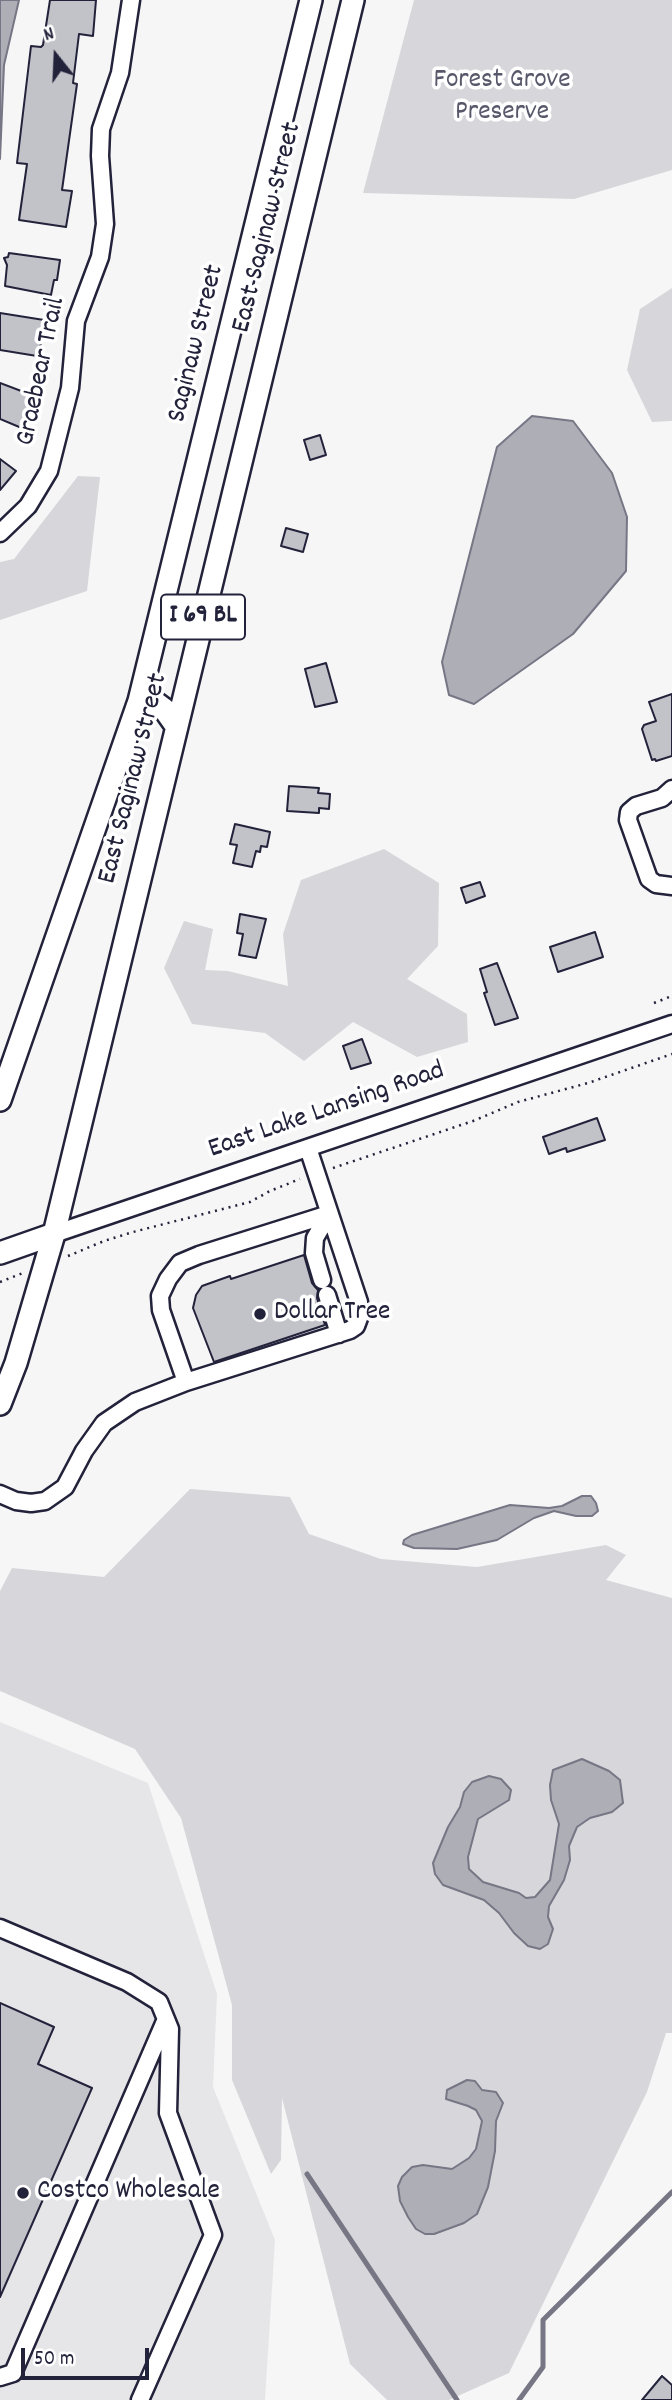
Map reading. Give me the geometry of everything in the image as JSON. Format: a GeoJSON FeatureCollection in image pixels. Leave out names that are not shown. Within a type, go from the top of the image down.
{"type":"FeatureCollection","features":[{"type":"Feature","properties":{"kind":"main road","name":"Saginaw Street"},"geometry":{"type":"LineString","coordinates":[[139,701],[311,0]]}},
{"type":"Feature","properties":{"kind":"main road","name":"East Saginaw Street"},"geometry":{"type":"LineString","coordinates":[[0,1404],[16,1363],[54,1234],[353,0]]}},
{"type":"Feature","properties":{"kind":"main road"},"geometry":{"type":"LineString","coordinates":[[139,701],[156,703],[176,726]]}},
{"type":"Feature","properties":{"kind":"main road","name":"East Saginaw Street"},"geometry":{"type":"LineString","coordinates":[[0,1100],[139,701]]}},
{"type":"Feature","properties":{"kind":"main road","name":"East Lake Lansing Road"},"geometry":{"type":"LineString","coordinates":[[0,1253],[54,1234]]}},
{"type":"Feature","properties":{"kind":"street","name":"Graebear Trail"},"geometry":{"type":"LineString","coordinates":[[0,533],[28,506],[49,471],[70,388],[76,321],[100,257],[105,225],[100,156],[101,129],[120,73],[131,0]]}},
{"type":"Feature","properties":{"kind":"street"},"geometry":{"type":"LineString","coordinates":[[672,789],[662,798],[636,806],[629,812],[628,820],[649,879],[656,884],[672,886]]}},
{"type":"Feature","properties":{"kind":"street","name":"East Lake Lansing Road"},"geometry":{"type":"LineString","coordinates":[[54,1234],[672,1024]]}},
{"type":"Feature","properties":{"kind":"street"},"geometry":{"type":"LineString","coordinates":[[0,1494],[16,1501],[45,1501],[65,1487],[104,1423],[135,1402],[186,1382],[339,1334],[356,1326],[359,1302],[308,1148]]}},
{"type":"Feature","properties":{"kind":"street"},"geometry":{"type":"LineString","coordinates":[[329,1214],[315,1238],[314,1252],[339,1334]]}},
{"type":"Feature","properties":{"kind":"street"},"geometry":{"type":"LineString","coordinates":[[186,1382],[161,1310],[160,1296],[180,1263],[329,1214]]}},
{"type":"Feature","properties":{"kind":"street"},"geometry":{"type":"LineString","coordinates":[[0,1928],[127,1982],[159,2002],[170,2029],[168,2113],[213,2235],[140,2400]]}},
{"type":"Feature","properties":{"kind":"street"},"geometry":{"type":"LineString","coordinates":[[0,2377],[13,2372],[166,2019]]}},
{"type":"Feature","properties":{"kind":"path"},"geometry":{"type":"LineString","coordinates":[[654,1003],[672,996]]}},
{"type":"Feature","properties":{"kind":"path"},"geometry":{"type":"LineString","coordinates":[[0,1282],[113,1238],[166,1226],[197,1214],[243,1205],[316,1173],[444,1131],[518,1102],[588,1083],[672,1054]]}},
{"type":"Feature","properties":{"kind":"shaded area"},"geometry":{"type":"Polygon","coordinates":[[[0,0],[19,0],[4,65],[0,159],[0,0]]]}},
{"type":"Feature","properties":{"kind":"shaded area"},"geometry":{"type":"Polygon","coordinates":[[[532,416],[573,421],[612,473],[627,517],[626,571],[573,634],[474,704],[449,695],[442,662],[497,447],[532,416]]]}},
{"type":"Feature","properties":{"kind":"shaded area"},"geometry":{"type":"Polygon","coordinates":[[[582,1496],[591,1496],[596,1503],[598,1511],[592,1516],[554,1511],[534,1518],[497,1540],[457,1549],[414,1548],[403,1544],[404,1540],[412,1535],[510,1505],[549,1508],[562,1506],[582,1496]]]}},
{"type":"Feature","properties":{"kind":"shaded area"},"geometry":{"type":"Polygon","coordinates":[[[0,1722],[148,1783],[217,1994],[213,2087],[275,2240],[265,2400],[0,2400],[0,1722]]]}},
{"type":"Feature","properties":{"kind":"shaded area"},"geometry":{"type":"Polygon","coordinates":[[[582,1759],[609,1771],[620,1780],[623,1803],[612,1812],[590,1818],[577,1827],[569,1846],[570,1860],[564,1880],[549,1906],[548,1917],[553,1929],[548,1944],[540,1949],[528,1946],[484,1900],[443,1885],[435,1874],[433,1863],[448,1827],[460,1807],[464,1792],[472,1782],[489,1776],[501,1779],[511,1790],[509,1800],[478,1819],[468,1857],[469,1869],[483,1882],[519,1893],[526,1898],[535,1897],[550,1880],[559,1824],[551,1800],[553,1770],[582,1759]]]}},
{"type":"Feature","properties":{"kind":"shaded area"},"geometry":{"type":"Polygon","coordinates":[[[467,2080],[475,2081],[482,2090],[496,2092],[503,2103],[496,2121],[495,2151],[488,2187],[477,2214],[464,2223],[434,2234],[425,2234],[416,2229],[408,2217],[400,2201],[398,2186],[402,2177],[412,2167],[423,2165],[452,2169],[469,2158],[476,2149],[482,2121],[476,2110],[446,2099],[447,2090],[467,2080]]]}},
{"type":"Feature","properties":{"kind":"green space","name":"Forest Grove Preserve"},"geometry":{"type":"Polygon","coordinates":[[[414,0],[672,0],[672,170],[574,199],[363,193],[414,0]]]}},
{"type":"Feature","properties":{"kind":"green space"},"geometry":{"type":"Polygon","coordinates":[[[672,288],[672,421],[652,422],[627,370],[640,309],[672,288]]]}},
{"type":"Feature","properties":{"kind":"green space"},"geometry":{"type":"Polygon","coordinates":[[[78,476],[100,477],[87,591],[0,620],[0,562],[14,559],[78,476]]]}},
{"type":"Feature","properties":{"kind":"green space"},"geometry":{"type":"Polygon","coordinates":[[[384,849],[439,883],[438,946],[407,979],[467,1014],[468,1042],[417,1057],[353,1022],[304,1061],[265,1033],[192,1024],[164,968],[184,921],[213,929],[205,970],[228,971],[288,986],[283,934],[301,880],[384,849]]]}},
{"type":"Feature","properties":{"kind":"green space"},"geometry":{"type":"Polygon","coordinates":[[[190,1489],[290,1497],[309,1534],[381,1559],[477,1567],[606,1545],[626,1555],[606,1580],[672,1598],[672,2033],[666,2033],[647,2092],[509,2373],[449,2400],[387,2400],[350,2364],[282,2098],[281,2160],[271,2174],[232,2080],[232,2005],[181,1818],[135,1749],[0,1691],[0,1591],[12,1568],[104,1577],[190,1489]]]}},
{"type":"Feature","properties":{"kind":"building"},"geometry":{"type":"Polygon","coordinates":[[[50,0],[96,0],[93,36],[79,34],[73,83],[77,84],[62,190],[72,191],[66,227],[19,220],[27,164],[17,163],[31,46],[43,45],[50,0]]]}},
{"type":"Feature","properties":{"kind":"building"},"geometry":{"type":"Polygon","coordinates":[[[9,253],[60,260],[51,295],[5,286],[7,265],[4,258],[8,257],[9,253]]]}},
{"type":"Feature","properties":{"kind":"building"},"geometry":{"type":"Polygon","coordinates":[[[0,313],[44,320],[37,356],[0,350],[0,313]]]}},
{"type":"Feature","properties":{"kind":"building"},"geometry":{"type":"Polygon","coordinates":[[[0,383],[37,397],[24,429],[0,419],[0,383]]]}},
{"type":"Feature","properties":{"kind":"building"},"geometry":{"type":"Polygon","coordinates":[[[320,435],[326,455],[310,460],[304,440],[320,435]]]}},
{"type":"Feature","properties":{"kind":"building"},"geometry":{"type":"Polygon","coordinates":[[[0,459],[16,471],[0,490],[0,459]]]}},
{"type":"Feature","properties":{"kind":"building"},"geometry":{"type":"Polygon","coordinates":[[[286,528],[308,534],[303,552],[281,546],[286,528]]]}},
{"type":"Feature","properties":{"kind":"building"},"geometry":{"type":"Polygon","coordinates":[[[326,663],[337,702],[315,707],[305,669],[326,663]]]}},
{"type":"Feature","properties":{"kind":"building"},"geometry":{"type":"Polygon","coordinates":[[[672,694],[672,756],[652,760],[642,729],[644,725],[656,721],[649,702],[672,694]]]}},
{"type":"Feature","properties":{"kind":"building"},"geometry":{"type":"Polygon","coordinates":[[[289,786],[319,788],[318,793],[330,794],[329,809],[319,808],[319,813],[287,811],[289,786]]]}},
{"type":"Feature","properties":{"kind":"building"},"geometry":{"type":"Polygon","coordinates":[[[235,824],[270,832],[267,847],[261,846],[260,852],[256,851],[252,867],[233,863],[237,845],[230,844],[235,824]]]}},
{"type":"Feature","properties":{"kind":"building"},"geometry":{"type":"Polygon","coordinates":[[[480,882],[485,896],[466,903],[461,888],[480,882]]]}},
{"type":"Feature","properties":{"kind":"building"},"geometry":{"type":"Polygon","coordinates":[[[240,914],[266,919],[256,958],[239,955],[243,934],[237,933],[240,914]]]}},
{"type":"Feature","properties":{"kind":"building"},"geometry":{"type":"Polygon","coordinates":[[[595,932],[603,957],[558,972],[550,947],[595,932]]]}},
{"type":"Feature","properties":{"kind":"building"},"geometry":{"type":"Polygon","coordinates":[[[497,963],[518,1018],[495,1025],[484,993],[487,992],[480,969],[497,963]]]}},
{"type":"Feature","properties":{"kind":"building"},"geometry":{"type":"Polygon","coordinates":[[[362,1039],[371,1063],[351,1069],[343,1046],[362,1039]]]}},
{"type":"Feature","properties":{"kind":"building"},"geometry":{"type":"Polygon","coordinates":[[[597,1118],[605,1140],[567,1152],[566,1148],[549,1154],[543,1137],[597,1118]]]}},
{"type":"Feature","properties":{"kind":"building","name":"Dollar Tree"},"geometry":{"type":"Polygon","coordinates":[[[304,1255],[312,1283],[318,1290],[317,1298],[325,1325],[214,1362],[193,1308],[196,1295],[202,1286],[304,1255]]]}},
{"type":"Feature","properties":{"kind":"building","name":"Costco Wholesale"},"geometry":{"type":"Polygon","coordinates":[[[0,2003],[54,2027],[38,2064],[92,2088],[0,2297],[0,2003]]]}},
{"type":"Feature","properties":{"kind":"building"},"geometry":{"type":"Polygon","coordinates":[[[662,2376],[672,2385],[672,2400],[642,2400],[662,2376]]]}},
{"type":"Feature","properties":{"kind":"waterway"},"geometry":{"type":"LineString","coordinates":[[307,2174],[457,2400]]}},
{"type":"Feature","properties":{"kind":"waterway"},"geometry":{"type":"LineString","coordinates":[[519,2400],[543,2367],[543,2320],[672,2192]]}},
{"type":"Feature","properties":{"kind":"place","name":"Dollar Tree"},"geometry":{"type":"Point","coordinates":[260,1314]}},
{"type":"Feature","properties":{"kind":"place","name":"Costco Wholesale"},"geometry":{"type":"Point","coordinates":[23,2193]}}]}
